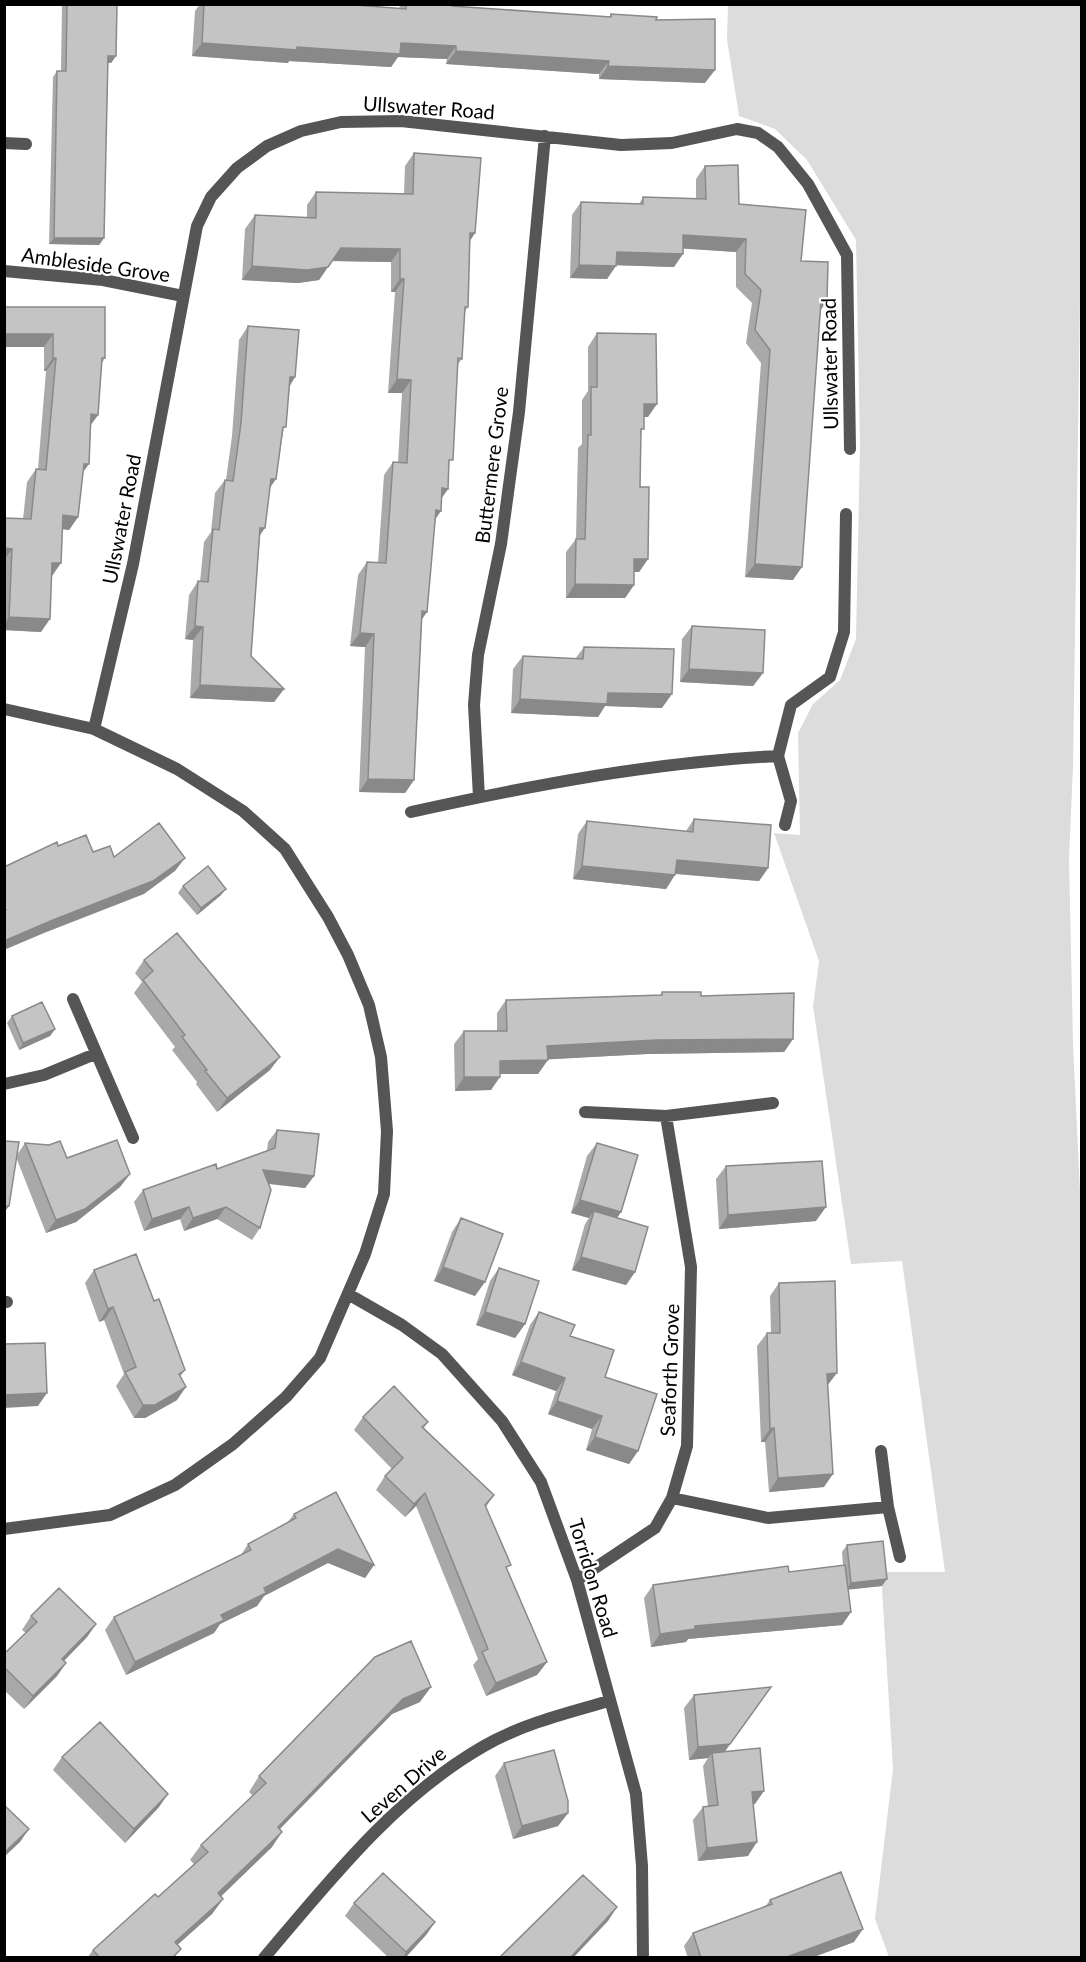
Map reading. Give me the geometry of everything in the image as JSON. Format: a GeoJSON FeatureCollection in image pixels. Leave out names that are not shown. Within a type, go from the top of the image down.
{"type":"FeatureCollection","features":[{"type":"Feature","properties":{"kind":"street","name":"Ullswater Road"},"geometry":{"type":"LineString","coordinates":[[94,729],[134,564],[197,226],[211,197],[237,168],[267,147],[301,130],[341,122],[401,121],[621,145],[672,143],[737,129],[758,133],[778,147],[808,184],[847,255],[850,448]]}},
{"type":"Feature","properties":{"kind":"street","name":"Buttermere Grove"},"geometry":{"type":"LineString","coordinates":[[478,797],[474,705],[478,655],[501,544],[516,432],[545,136]]}},
{"type":"Feature","properties":{"kind":"street"},"geometry":{"type":"LineString","coordinates":[[4,143],[26,144]]}},
{"type":"Feature","properties":{"kind":"street","name":"Ambleside Grove"},"geometry":{"type":"LineString","coordinates":[[4,271],[103,280],[183,296]]}},
{"type":"Feature","properties":{"kind":"street"},"geometry":{"type":"LineString","coordinates":[[785,825],[791,801],[778,756],[791,705],[830,677],[844,632],[846,514]]}},
{"type":"Feature","properties":{"kind":"street"},"geometry":{"type":"LineString","coordinates":[[4,709],[94,729],[177,769],[243,811],[285,849],[328,917],[348,955],[369,1005],[381,1057],[387,1131],[384,1194],[365,1254],[320,1358],[286,1397],[233,1444],[175,1485],[110,1515],[4,1529]]}},
{"type":"Feature","properties":{"kind":"street"},"geometry":{"type":"LineString","coordinates":[[411,812],[478,797],[684,762],[778,756]]}},
{"type":"Feature","properties":{"kind":"street"},"geometry":{"type":"LineString","coordinates":[[73,999],[133,1138]]}},
{"type":"Feature","properties":{"kind":"street"},"geometry":{"type":"LineString","coordinates":[[4,1084],[44,1075],[95,1054]]}},
{"type":"Feature","properties":{"kind":"street"},"geometry":{"type":"LineString","coordinates":[[585,1112],[666,1116],[773,1103]]}},
{"type":"Feature","properties":{"kind":"street","name":"Seaforth Grove"},"geometry":{"type":"LineString","coordinates":[[578,1580],[655,1528],[672,1498],[687,1446],[691,1267],[666,1116]]}},
{"type":"Feature","properties":{"kind":"street","name":"Torridon Road"},"geometry":{"type":"LineString","coordinates":[[348,1294],[402,1325],[442,1354],[502,1421],[541,1482],[578,1580],[636,1794],[642,1866],[644,1958]]}},
{"type":"Feature","properties":{"kind":"street"},"geometry":{"type":"LineString","coordinates":[[881,1451],[888,1507],[900,1557]]}},
{"type":"Feature","properties":{"kind":"street"},"geometry":{"type":"LineString","coordinates":[[672,1498],[768,1518],[888,1507]]}},
{"type":"Feature","properties":{"kind":"street","name":"Leven Drive"},"geometry":{"type":"LineString","coordinates":[[264,1958],[337,1872],[396,1811],[441,1772],[486,1744],[550,1718],[609,1701]]}},
{"type":"Feature","properties":{"kind":"shaded area"},"geometry":{"type":"Polygon","coordinates":[[[728,5],[1081,5],[1081,234],[1073,767],[1069,858],[1073,1045],[1082,1233],[1081,1957],[889,1957],[875,1919],[893,1769],[881,1572],[945,1572],[902,1261],[851,1264],[813,1006],[819,961],[774,833],[800,835],[798,733],[813,704],[840,680],[856,639],[860,446],[856,240],[807,160],[775,129],[739,116],[727,39],[728,5]]]}},
{"type":"Feature","properties":{"kind":"building"},"geometry":{"type":"Polygon","coordinates":[[[67,4],[117,4],[116,56],[108,56],[104,238],[54,238],[57,71],[66,71],[67,4]]]}},
{"type":"Feature","properties":{"kind":"building"},"geometry":{"type":"Polygon","coordinates":[[[204,4],[343,4],[406,9],[406,4],[452,4],[452,6],[611,17],[611,14],[657,17],[656,20],[715,19],[715,70],[608,66],[609,61],[456,51],[456,46],[401,43],[400,54],[202,43],[204,4]]]}},
{"type":"Feature","properties":{"kind":"building"},"geometry":{"type":"Polygon","coordinates":[[[414,153],[481,158],[475,233],[470,233],[468,307],[465,307],[462,359],[458,358],[453,460],[449,460],[448,489],[442,488],[441,511],[436,510],[427,612],[422,611],[414,780],[368,779],[374,634],[360,633],[367,562],[386,563],[393,462],[407,463],[411,380],[397,379],[404,279],[400,279],[400,249],[341,248],[328,267],[307,270],[252,266],[255,215],[316,218],[316,192],[413,194],[414,153]]]}},
{"type":"Feature","properties":{"kind":"building"},"geometry":{"type":"Polygon","coordinates":[[[738,165],[739,204],[806,210],[801,261],[828,262],[827,301],[821,301],[802,567],[755,564],[770,350],[755,330],[761,290],[745,274],[746,239],[683,235],[683,254],[617,252],[616,266],[579,265],[581,202],[643,204],[643,197],[706,199],[705,166],[738,165]]]}},
{"type":"Feature","properties":{"kind":"building"},"geometry":{"type":"Polygon","coordinates":[[[4,307],[105,307],[105,358],[102,358],[98,415],[91,414],[89,464],[84,464],[78,517],[63,515],[61,563],[52,563],[50,619],[9,617],[12,549],[4,548],[4,518],[31,519],[36,469],[46,470],[56,358],[53,358],[53,334],[4,334],[4,307]]]}},
{"type":"Feature","properties":{"kind":"building"},"geometry":{"type":"Polygon","coordinates":[[[248,326],[299,330],[295,377],[290,377],[286,427],[283,427],[276,479],[271,479],[265,528],[260,528],[251,656],[284,689],[200,685],[203,627],[195,626],[198,581],[208,582],[213,529],[219,530],[225,480],[233,481],[241,423],[248,326]]]}},
{"type":"Feature","properties":{"kind":"building"},"geometry":{"type":"Polygon","coordinates":[[[597,333],[656,334],[657,404],[644,404],[644,429],[641,429],[640,487],[649,487],[648,559],[634,559],[634,585],[575,584],[576,539],[585,539],[588,435],[591,435],[591,387],[597,387],[597,333]]]}},
{"type":"Feature","properties":{"kind":"building"},"geometry":{"type":"Polygon","coordinates":[[[692,626],[765,630],[763,673],[689,669],[692,626]]]}},
{"type":"Feature","properties":{"kind":"building"},"geometry":{"type":"Polygon","coordinates":[[[584,647],[674,649],[672,694],[608,693],[607,704],[520,699],[523,656],[583,659],[584,647]]]}},
{"type":"Feature","properties":{"kind":"building"},"geometry":{"type":"Polygon","coordinates":[[[694,819],[771,825],[768,868],[677,860],[675,875],[582,866],[587,821],[693,832],[694,819]]]}},
{"type":"Feature","properties":{"kind":"building"},"geometry":{"type":"Polygon","coordinates":[[[159,823],[185,858],[153,881],[4,941],[4,911],[6,910],[4,907],[4,867],[57,842],[58,846],[86,835],[93,852],[110,846],[114,857],[159,823]]]}},
{"type":"Feature","properties":{"kind":"building"},"geometry":{"type":"Polygon","coordinates":[[[208,866],[226,889],[201,908],[183,886],[208,866]]]}},
{"type":"Feature","properties":{"kind":"building"},"geometry":{"type":"Polygon","coordinates":[[[177,933],[280,1057],[227,1098],[182,1037],[185,1035],[143,980],[153,971],[144,960],[177,933]]]}},
{"type":"Feature","properties":{"kind":"building"},"geometry":{"type":"Polygon","coordinates":[[[662,992],[701,992],[701,996],[794,993],[793,1039],[656,1040],[547,1046],[548,1060],[500,1061],[500,1077],[464,1077],[464,1031],[507,1031],[506,1000],[662,995],[662,992]]]}},
{"type":"Feature","properties":{"kind":"building"},"geometry":{"type":"Polygon","coordinates":[[[42,1002],[55,1029],[23,1043],[12,1016],[42,1002]]]}},
{"type":"Feature","properties":{"kind":"building"},"geometry":{"type":"Polygon","coordinates":[[[277,1130],[319,1134],[314,1176],[263,1170],[271,1190],[260,1228],[226,1207],[193,1218],[189,1207],[152,1219],[143,1190],[216,1164],[217,1169],[275,1148],[277,1130]]]}},
{"type":"Feature","properties":{"kind":"building"},"geometry":{"type":"Polygon","coordinates":[[[117,1140],[130,1174],[85,1209],[56,1220],[25,1143],[49,1145],[60,1141],[67,1158],[117,1140]]]}},
{"type":"Feature","properties":{"kind":"building"},"geometry":{"type":"Polygon","coordinates":[[[4,1141],[19,1142],[9,1206],[4,1206],[4,1141]]]}},
{"type":"Feature","properties":{"kind":"building"},"geometry":{"type":"Polygon","coordinates":[[[597,1143],[638,1155],[621,1212],[580,1200],[597,1143]]]}},
{"type":"Feature","properties":{"kind":"building"},"geometry":{"type":"Polygon","coordinates":[[[822,1161],[826,1207],[728,1215],[726,1166],[822,1161]]]}},
{"type":"Feature","properties":{"kind":"building"},"geometry":{"type":"Polygon","coordinates":[[[594,1211],[648,1227],[635,1272],[581,1257],[594,1211]]]}},
{"type":"Feature","properties":{"kind":"building"},"geometry":{"type":"Polygon","coordinates":[[[461,1218],[503,1234],[485,1282],[443,1267],[461,1218]]]}},
{"type":"Feature","properties":{"kind":"building"},"geometry":{"type":"Polygon","coordinates":[[[136,1254],[154,1301],[159,1299],[185,1370],[179,1374],[186,1387],[155,1405],[143,1405],[125,1372],[136,1367],[113,1307],[108,1309],[94,1270],[136,1254]]]}},
{"type":"Feature","properties":{"kind":"building"},"geometry":{"type":"Polygon","coordinates":[[[499,1268],[539,1281],[525,1324],[485,1312],[499,1268]]]}},
{"type":"Feature","properties":{"kind":"building"},"geometry":{"type":"Polygon","coordinates":[[[835,1281],[837,1373],[827,1374],[833,1474],[778,1478],[774,1428],[770,1429],[767,1333],[780,1333],[779,1283],[835,1281]]]}},
{"type":"Feature","properties":{"kind":"building"},"geometry":{"type":"Polygon","coordinates":[[[539,1312],[575,1325],[570,1336],[614,1350],[605,1377],[657,1394],[638,1451],[595,1437],[602,1416],[557,1401],[565,1378],[521,1362],[539,1312]]]}},
{"type":"Feature","properties":{"kind":"building"},"geometry":{"type":"Polygon","coordinates":[[[45,1343],[47,1393],[4,1395],[4,1344],[45,1343]]]}},
{"type":"Feature","properties":{"kind":"building"},"geometry":{"type":"Polygon","coordinates":[[[394,1386],[428,1422],[422,1427],[494,1495],[485,1505],[511,1565],[506,1567],[547,1662],[496,1683],[482,1652],[488,1649],[425,1493],[414,1504],[385,1476],[403,1458],[363,1417],[394,1386]]]}},
{"type":"Feature","properties":{"kind":"building"},"geometry":{"type":"Polygon","coordinates":[[[336,1492],[374,1565],[338,1549],[264,1588],[266,1593],[221,1615],[224,1620],[135,1662],[114,1617],[251,1550],[248,1544],[296,1518],[294,1514],[336,1492]]]}},
{"type":"Feature","properties":{"kind":"building"},"geometry":{"type":"Polygon","coordinates":[[[883,1541],[887,1579],[851,1583],[847,1545],[883,1541]]]}},
{"type":"Feature","properties":{"kind":"building"},"geometry":{"type":"Polygon","coordinates":[[[845,1565],[851,1612],[695,1626],[695,1629],[660,1634],[653,1585],[788,1566],[789,1572],[845,1565]]]}},
{"type":"Feature","properties":{"kind":"building"},"geometry":{"type":"Polygon","coordinates":[[[59,1588],[96,1624],[62,1659],[66,1663],[33,1696],[4,1667],[4,1654],[37,1622],[31,1616],[59,1588]]]}},
{"type":"Feature","properties":{"kind":"building"},"geometry":{"type":"Polygon","coordinates":[[[411,1641],[431,1687],[403,1699],[278,1827],[282,1832],[218,1893],[223,1899],[175,1942],[181,1949],[172,1958],[100,1958],[93,1950],[155,1894],[158,1897],[208,1852],[201,1845],[266,1783],[259,1776],[375,1657],[411,1641]]]}},
{"type":"Feature","properties":{"kind":"building"},"geometry":{"type":"Polygon","coordinates":[[[771,1687],[730,1744],[698,1747],[694,1695],[771,1687]]]}},
{"type":"Feature","properties":{"kind":"building"},"geometry":{"type":"Polygon","coordinates":[[[100,1722],[168,1794],[134,1829],[62,1757],[100,1722]]]}},
{"type":"Feature","properties":{"kind":"building"},"geometry":{"type":"Polygon","coordinates":[[[760,1748],[764,1791],[752,1792],[757,1842],[707,1848],[703,1807],[718,1805],[712,1753],[760,1748]]]}},
{"type":"Feature","properties":{"kind":"building"},"geometry":{"type":"Polygon","coordinates":[[[554,1750],[568,1801],[568,1813],[522,1826],[504,1763],[554,1750]]]}},
{"type":"Feature","properties":{"kind":"building"},"geometry":{"type":"Polygon","coordinates":[[[4,1805],[29,1829],[4,1853],[4,1805]]]}},
{"type":"Feature","properties":{"kind":"building"},"geometry":{"type":"Polygon","coordinates":[[[841,1872],[863,1929],[784,1958],[701,1958],[693,1933],[772,1904],[770,1900],[841,1872]]]}},
{"type":"Feature","properties":{"kind":"building"},"geometry":{"type":"Polygon","coordinates":[[[383,1873],[435,1922],[406,1952],[354,1903],[383,1873]]]}},
{"type":"Feature","properties":{"kind":"building"},"geometry":{"type":"Polygon","coordinates":[[[583,1875],[617,1907],[570,1958],[499,1958],[583,1875]]]}}]}
